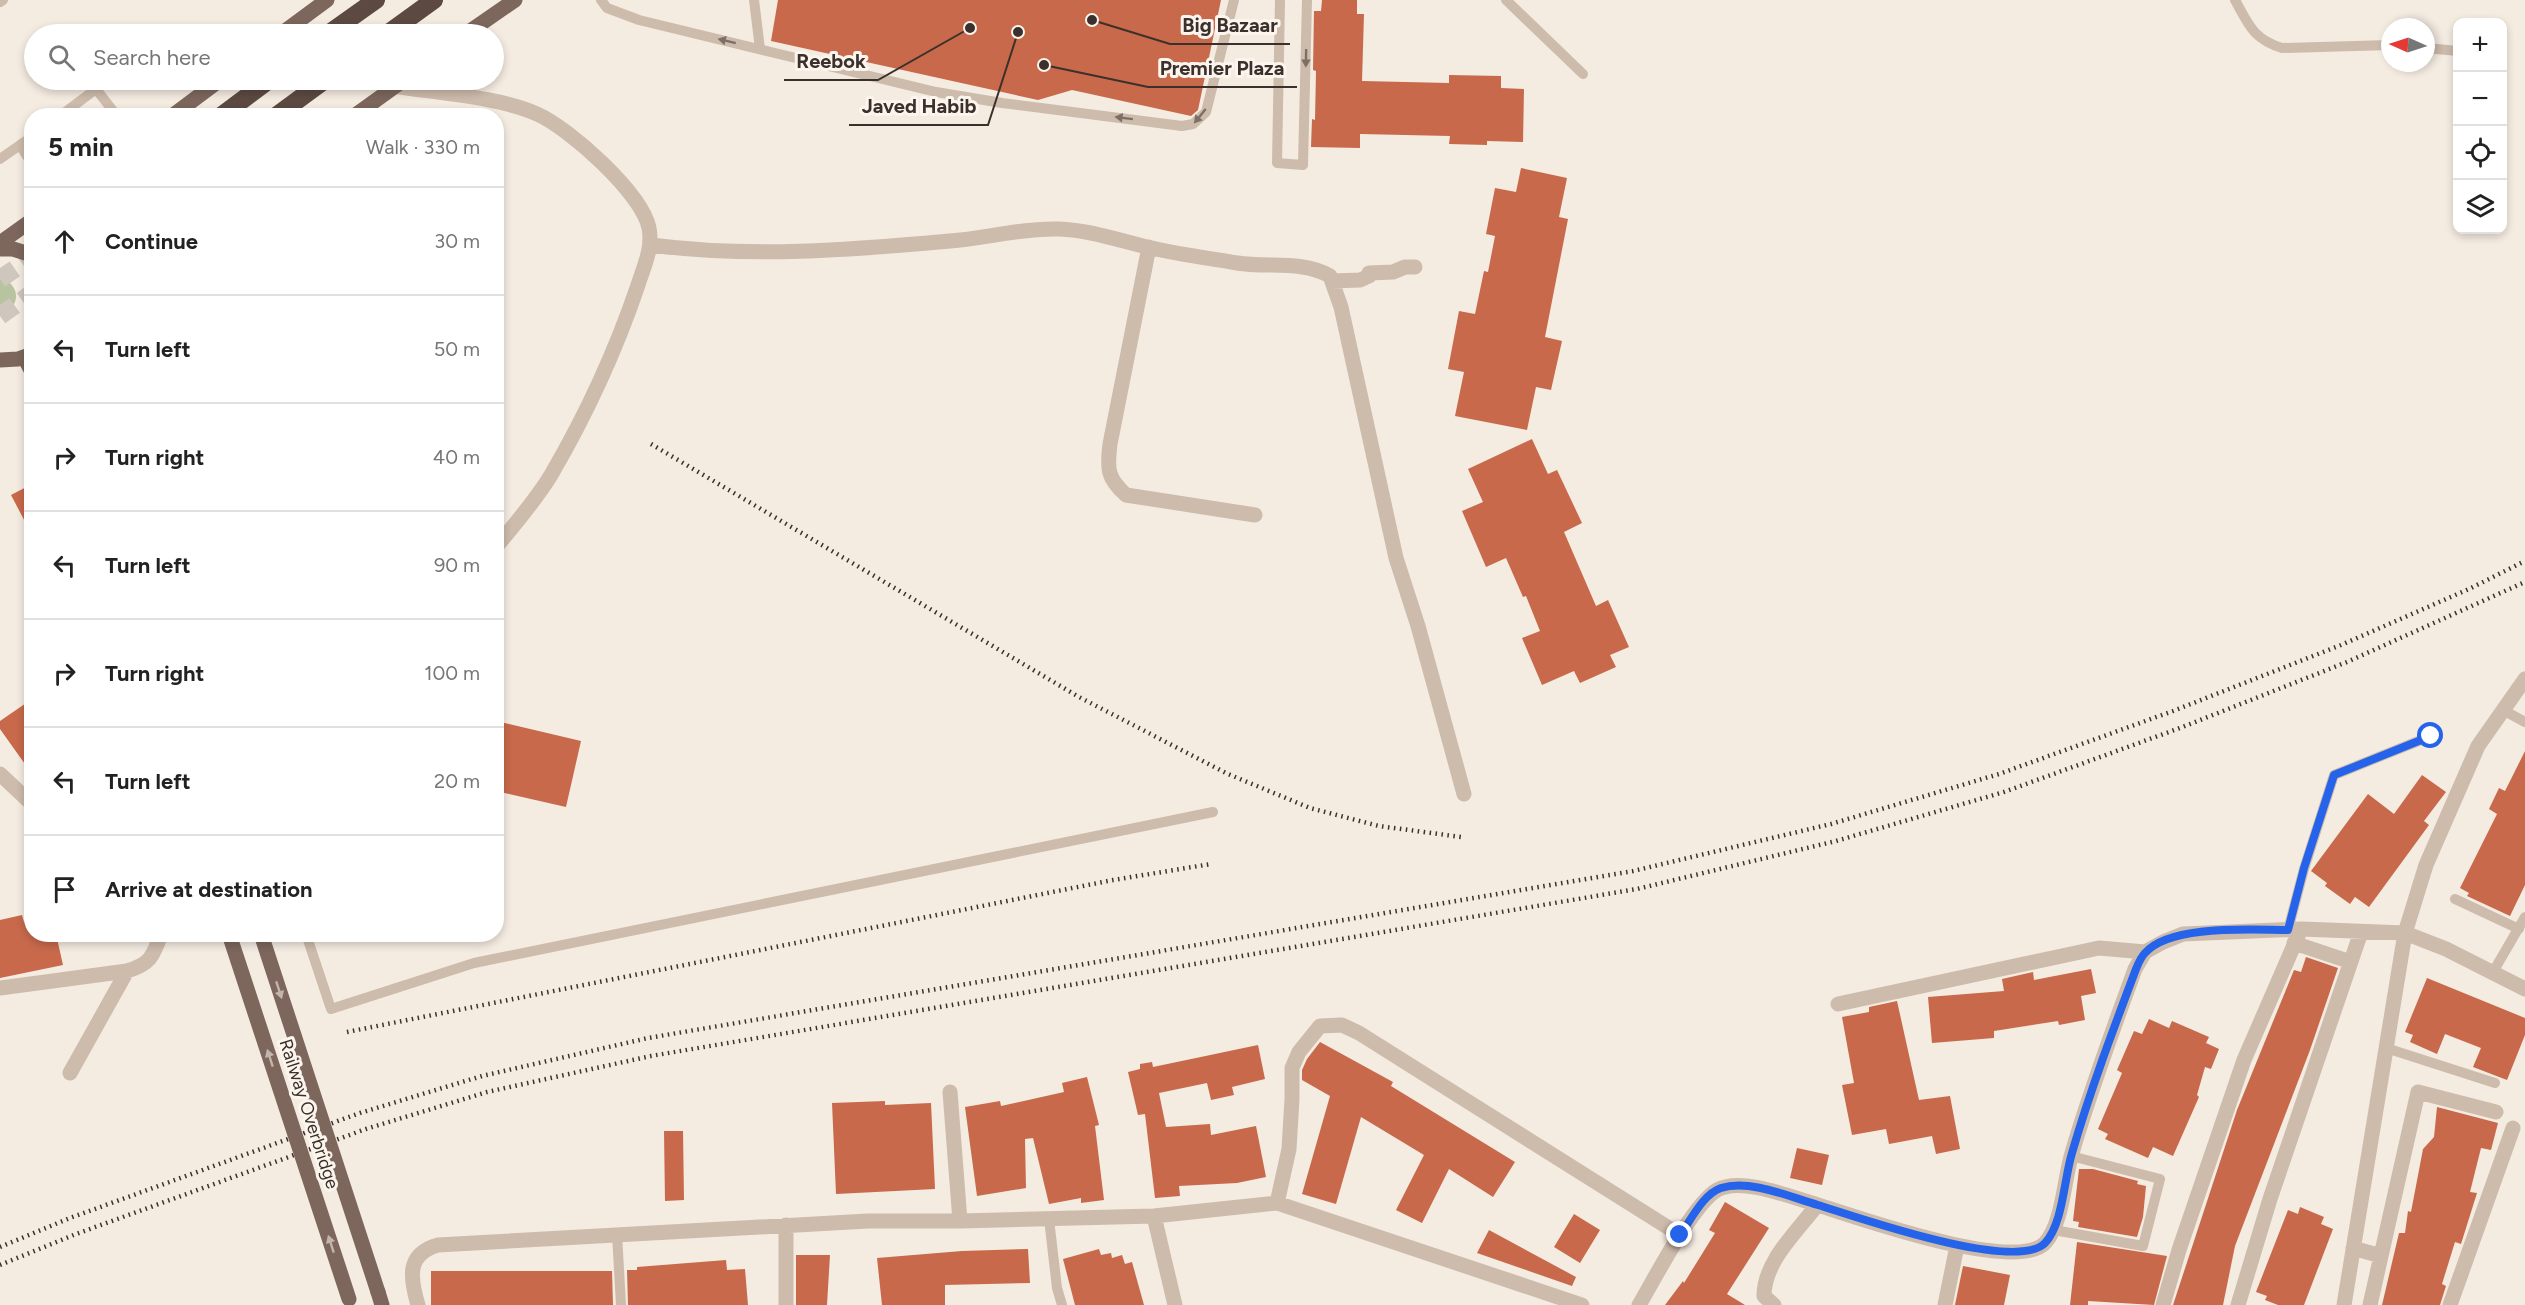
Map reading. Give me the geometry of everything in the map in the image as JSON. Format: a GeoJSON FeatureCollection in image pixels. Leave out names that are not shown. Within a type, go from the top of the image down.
{"type":"FeatureCollection","features":[{"type":"Feature","properties":{"kind":"highway"},"geometry":{"type":"LineString","coordinates":[[342,24],[376,0]]}},
{"type":"Feature","properties":{"kind":"highway"},"geometry":{"type":"LineString","coordinates":[[401,24],[434,0]]}},
{"type":"Feature","properties":{"kind":"highway"},"geometry":{"type":"LineString","coordinates":[[232,108],[256,90]]}},
{"type":"Feature","properties":{"kind":"highway"},"geometry":{"type":"LineString","coordinates":[[287,108],[311,90]]}},
{"type":"Feature","properties":{"kind":"main road"},"geometry":{"type":"LineString","coordinates":[[294,24],[327,0]]}},
{"type":"Feature","properties":{"kind":"main road"},"geometry":{"type":"LineString","coordinates":[[480,24],[515,0]]}},
{"type":"Feature","properties":{"kind":"main road"},"geometry":{"type":"LineString","coordinates":[[183,108],[207,90]]}},
{"type":"Feature","properties":{"kind":"main road"},"geometry":{"type":"LineString","coordinates":[[365,108],[389,90]]}},
{"type":"Feature","properties":{"kind":"main road"},"geometry":{"type":"LineString","coordinates":[[0,243],[24,226]]}},
{"type":"Feature","properties":{"kind":"main road"},"geometry":{"type":"LineString","coordinates":[[0,249],[13,249],[24,252]]}},
{"type":"Feature","properties":{"kind":"main road"},"geometry":{"type":"LineString","coordinates":[[0,360],[24,357]]}},
{"type":"Feature","properties":{"kind":"main road"},"geometry":{"type":"LineString","coordinates":[[0,372],[24,358]]}},
{"type":"Feature","properties":{"kind":"main road","name":"Railway Overbridge"},"geometry":{"type":"LineString","coordinates":[[232,942],[350,1302]]}},
{"type":"Feature","properties":{"kind":"main road","name":"Railway Overbridge"},"geometry":{"type":"LineString","coordinates":[[264,942],[380,1299]]}},
{"type":"Feature","properties":{"kind":"street"},"geometry":{"type":"LineString","coordinates":[[434,90],[509,105],[536,113],[561,127],[581,142],[625,187],[649,225],[651,245],[621,336],[550,476],[504,536]]}},
{"type":"Feature","properties":{"kind":"street"},"geometry":{"type":"LineString","coordinates":[[651,245],[723,252],[858,249],[965,240],[1014,231],[1059,229],[1100,234],[1149,247],[1256,266],[1316,268],[1330,276],[1341,307],[1396,558],[1418,626],[1464,794]]}},
{"type":"Feature","properties":{"kind":"street"},"geometry":{"type":"LineString","coordinates":[[1149,247],[1110,444],[1108,462],[1112,482],[1126,495],[1255,515]]}},
{"type":"Feature","properties":{"kind":"street"},"geometry":{"type":"LineString","coordinates":[[1332,281],[1360,280],[1369,276],[1370,273],[1393,272],[1405,267],[1415,267]]}},
{"type":"Feature","properties":{"kind":"street"},"geometry":{"type":"LineString","coordinates":[[2344,1305],[2404,933],[2426,865],[2478,746],[2525,679]]}},
{"type":"Feature","properties":{"kind":"street"},"geometry":{"type":"LineString","coordinates":[[0,774],[24,796]]}},
{"type":"Feature","properties":{"kind":"street"},"geometry":{"type":"LineString","coordinates":[[2238,1305],[2270,1198],[2361,932]]}},
{"type":"Feature","properties":{"kind":"street"},"geometry":{"type":"LineString","coordinates":[[1639,1305],[1680,1235],[1706,1198],[1719,1188],[1736,1186],[1769,1190],[1957,1246],[2022,1254],[2043,1245],[2054,1230],[2071,1156],[2136,969],[2145,952],[2183,934],[2404,933],[2446,949],[2525,989]]}},
{"type":"Feature","properties":{"kind":"street"},"geometry":{"type":"LineString","coordinates":[[2294,934],[2351,962]]}},
{"type":"Feature","properties":{"kind":"street"},"geometry":{"type":"LineString","coordinates":[[2163,1305],[2179,1250],[2244,1060],[2294,934]]}},
{"type":"Feature","properties":{"kind":"street"},"geometry":{"type":"LineString","coordinates":[[0,988],[127,971],[144,966],[155,953],[158,942]]}},
{"type":"Feature","properties":{"kind":"street"},"geometry":{"type":"LineString","coordinates":[[1838,1004],[2099,948],[2145,952]]}},
{"type":"Feature","properties":{"kind":"street"},"geometry":{"type":"LineString","coordinates":[[70,1073],[127,971]]}},
{"type":"Feature","properties":{"kind":"street"},"geometry":{"type":"LineString","coordinates":[[1277,1203],[1289,1149],[1292,1068],[1299,1052],[1320,1026],[1342,1025],[1359,1033],[1680,1235]]}},
{"type":"Feature","properties":{"kind":"street"},"geometry":{"type":"LineString","coordinates":[[950,1092],[960,1221]]}},
{"type":"Feature","properties":{"kind":"street"},"geometry":{"type":"LineString","coordinates":[[2370,1305],[2418,1092],[2496,1112]]}},
{"type":"Feature","properties":{"kind":"street"},"geometry":{"type":"LineString","coordinates":[[2450,1305],[2513,1128]]}},
{"type":"Feature","properties":{"kind":"street"},"geometry":{"type":"LineString","coordinates":[[418,1305],[411,1278],[414,1262],[425,1249],[438,1245],[868,1221],[1154,1216],[1277,1203],[1582,1305]]}},
{"type":"Feature","properties":{"kind":"street"},"geometry":{"type":"LineString","coordinates":[[1774,1305],[1764,1296],[1764,1284],[1769,1269],[1817,1205]]}},
{"type":"Feature","properties":{"kind":"street"},"geometry":{"type":"LineString","coordinates":[[1154,1216],[1175,1305]]}},
{"type":"Feature","properties":{"kind":"street"},"geometry":{"type":"LineString","coordinates":[[786,1225],[786,1305]]}},
{"type":"Feature","properties":{"kind":"street"},"geometry":{"type":"LineString","coordinates":[[1945,1305],[1957,1246]]}},
{"type":"Feature","properties":{"kind":"street"},"geometry":{"type":"LineString","coordinates":[[2353,1248],[2381,1256]]}},
{"type":"Feature","properties":{"kind":"lane"},"geometry":{"type":"LineString","coordinates":[[601,0],[607,8],[619,14],[936,92],[1002,103],[1182,126],[1193,124],[1206,112],[1234,0]]}},
{"type":"Feature","properties":{"kind":"lane"},"geometry":{"type":"LineString","coordinates":[[754,0],[760,49]]}},
{"type":"Feature","properties":{"kind":"lane"},"geometry":{"type":"LineString","coordinates":[[1280,0],[1277,163],[1303,165],[1307,0]]}},
{"type":"Feature","properties":{"kind":"lane"},"geometry":{"type":"LineString","coordinates":[[1506,0],[1583,74]]}},
{"type":"Feature","properties":{"kind":"lane"},"geometry":{"type":"LineString","coordinates":[[2235,0],[2254,34],[2266,43],[2282,48],[2381,45]]}},
{"type":"Feature","properties":{"kind":"lane"},"geometry":{"type":"LineString","coordinates":[[2435,49],[2453,51]]}},
{"type":"Feature","properties":{"kind":"lane"},"geometry":{"type":"LineString","coordinates":[[71,108],[95,90]]}},
{"type":"Feature","properties":{"kind":"lane"},"geometry":{"type":"LineString","coordinates":[[97,90],[111,108]]}},
{"type":"Feature","properties":{"kind":"lane"},"geometry":{"type":"LineString","coordinates":[[0,159],[24,142]]}},
{"type":"Feature","properties":{"kind":"lane"},"geometry":{"type":"LineString","coordinates":[[20,145],[24,151]]}},
{"type":"Feature","properties":{"kind":"lane"},"geometry":{"type":"LineString","coordinates":[[2503,710],[2525,722]]}},
{"type":"Feature","properties":{"kind":"lane"},"geometry":{"type":"LineString","coordinates":[[2294,934],[2304,868],[2334,775],[2431,736]]}},
{"type":"Feature","properties":{"kind":"lane"},"geometry":{"type":"LineString","coordinates":[[309,942],[331,1009],[474,963],[1213,812]]}},
{"type":"Feature","properties":{"kind":"lane"},"geometry":{"type":"LineString","coordinates":[[2455,899],[2518,929]]}},
{"type":"Feature","properties":{"kind":"lane"},"geometry":{"type":"LineString","coordinates":[[2493,972],[2525,917]]}},
{"type":"Feature","properties":{"kind":"lane"},"geometry":{"type":"LineString","coordinates":[[2386,1048],[2496,1083]]}},
{"type":"Feature","properties":{"kind":"lane"},"geometry":{"type":"LineString","coordinates":[[2054,1230],[2143,1246],[2160,1179],[2071,1156]]}},
{"type":"Feature","properties":{"kind":"lane"},"geometry":{"type":"LineString","coordinates":[[1049,1219],[1057,1288],[1062,1305]]}},
{"type":"Feature","properties":{"kind":"lane"},"geometry":{"type":"LineString","coordinates":[[617,1234],[621,1305]]}},
{"type":"Feature","properties":{"kind":"green space"},"geometry":{"type":"Polygon","coordinates":[[[0,276],[12,285],[16,296],[12,307],[0,316],[0,276]]]}},
{"type":"Feature","properties":{"kind":"building"},"geometry":{"type":"Polygon","coordinates":[[[778,0],[1221,0],[1198,110],[1191,116],[1072,90],[1038,100],[771,41],[778,0]]]}},
{"type":"Feature","properties":{"kind":"building"},"geometry":{"type":"Polygon","coordinates":[[[1322,0],[1357,0],[1357,14],[1364,14],[1362,81],[1449,83],[1449,75],[1501,76],[1501,88],[1524,89],[1523,142],[1487,141],[1487,145],[1449,144],[1450,136],[1360,134],[1360,148],[1311,147],[1312,119],[1315,120],[1314,11],[1321,11],[1322,0]]]}},
{"type":"Feature","properties":{"kind":"building"},"geometry":{"type":"Polygon","coordinates":[[[1521,168],[1567,178],[1559,217],[1568,219],[1545,337],[1562,341],[1551,390],[1536,387],[1527,430],[1455,416],[1464,372],[1448,369],[1459,311],[1475,314],[1484,271],[1488,272],[1495,236],[1486,234],[1495,188],[1516,192],[1521,168]]]}},
{"type":"Feature","properties":{"kind":"building"},"geometry":{"type":"Polygon","coordinates":[[[1532,439],[1548,474],[1557,470],[1582,523],[1564,532],[1596,606],[1608,600],[1629,647],[1610,655],[1616,667],[1580,683],[1574,671],[1542,685],[1522,638],[1540,631],[1526,596],[1523,597],[1506,558],[1486,567],[1462,511],[1483,502],[1468,469],[1532,439]]]}},
{"type":"Feature","properties":{"kind":"building"},"geometry":{"type":"Polygon","coordinates":[[[24,488],[24,520],[11,495],[24,488]]]}},
{"type":"Feature","properties":{"kind":"building"},"geometry":{"type":"Polygon","coordinates":[[[24,704],[24,763],[0,729],[0,721],[24,704]]]}},
{"type":"Feature","properties":{"kind":"building"},"geometry":{"type":"Polygon","coordinates":[[[504,723],[581,741],[566,807],[504,793],[504,723]]]}},
{"type":"Feature","properties":{"kind":"building"},"geometry":{"type":"Polygon","coordinates":[[[2525,751],[2525,885],[2510,916],[2467,896],[2469,893],[2460,888],[2497,814],[2489,809],[2499,788],[2505,791],[2525,751]]]}},
{"type":"Feature","properties":{"kind":"building"},"geometry":{"type":"Polygon","coordinates":[[[2422,775],[2446,792],[2424,821],[2429,825],[2369,907],[2355,897],[2350,904],[2325,886],[2327,883],[2311,871],[2368,794],[2394,814],[2422,775]]]}},
{"type":"Feature","properties":{"kind":"building"},"geometry":{"type":"Polygon","coordinates":[[[22,915],[24,942],[58,942],[63,965],[0,978],[0,920],[22,915]]]}},
{"type":"Feature","properties":{"kind":"building"},"geometry":{"type":"Polygon","coordinates":[[[2306,957],[2338,968],[2310,1050],[2235,1246],[2223,1305],[2173,1305],[2237,1110],[2294,970],[2301,972],[2306,957]]]}},
{"type":"Feature","properties":{"kind":"building"},"geometry":{"type":"Polygon","coordinates":[[[2091,969],[2096,993],[2081,996],[2085,1020],[2059,1025],[2058,1021],[1994,1031],[1994,1038],[1932,1043],[1928,997],[2004,991],[2002,979],[2033,972],[2034,980],[2091,969]]]}},
{"type":"Feature","properties":{"kind":"building"},"geometry":{"type":"Polygon","coordinates":[[[2427,978],[2525,1018],[2525,1035],[2507,1080],[2473,1067],[2481,1048],[2445,1034],[2437,1054],[2410,1042],[2413,1035],[2405,1032],[2427,978]]]}},
{"type":"Feature","properties":{"kind":"building"},"geometry":{"type":"Polygon","coordinates":[[[1897,1001],[1919,1100],[1950,1096],[1960,1149],[1936,1154],[1932,1136],[1889,1144],[1886,1129],[1852,1135],[1842,1085],[1854,1083],[1842,1017],[1869,1012],[1869,1007],[1897,1001]]]}},
{"type":"Feature","properties":{"kind":"building"},"geometry":{"type":"Polygon","coordinates":[[[2149,1019],[2169,1028],[2172,1021],[2209,1037],[2206,1043],[2219,1049],[2211,1069],[2205,1067],[2197,1095],[2199,1097],[2173,1156],[2153,1147],[2148,1158],[2105,1139],[2108,1134],[2098,1129],[2122,1073],[2117,1070],[2134,1031],[2142,1034],[2149,1019]]]}},
{"type":"Feature","properties":{"kind":"building"},"geometry":{"type":"Polygon","coordinates":[[[1320,1042],[1393,1082],[1391,1086],[1515,1162],[1493,1197],[1449,1169],[1422,1223],[1396,1210],[1424,1155],[1361,1117],[1336,1204],[1302,1194],[1330,1096],[1302,1080],[1302,1070],[1307,1059],[1320,1042]]]}},
{"type":"Feature","properties":{"kind":"building"},"geometry":{"type":"Polygon","coordinates":[[[1258,1045],[1265,1079],[1232,1087],[1234,1095],[1211,1100],[1207,1083],[1159,1093],[1166,1127],[1210,1124],[1211,1135],[1256,1126],[1266,1177],[1237,1183],[1179,1186],[1180,1196],[1155,1198],[1145,1114],[1138,1115],[1128,1072],[1140,1069],[1140,1064],[1152,1062],[1153,1067],[1258,1045]]]}},
{"type":"Feature","properties":{"kind":"building"},"geometry":{"type":"Polygon","coordinates":[[[1087,1077],[1099,1125],[1095,1126],[1104,1200],[1081,1203],[1081,1198],[1049,1204],[1033,1138],[1025,1139],[1026,1188],[977,1196],[965,1107],[1000,1101],[1001,1106],[1064,1092],[1062,1083],[1087,1077]]]}},
{"type":"Feature","properties":{"kind":"building"},"geometry":{"type":"Polygon","coordinates":[[[885,1101],[885,1105],[931,1103],[935,1189],[836,1194],[832,1103],[885,1101]]]}},
{"type":"Feature","properties":{"kind":"building"},"geometry":{"type":"Polygon","coordinates":[[[2437,1107],[2498,1123],[2491,1150],[2481,1148],[2470,1192],[2477,1193],[2461,1244],[2455,1242],[2442,1284],[2446,1286],[2440,1305],[2382,1305],[2399,1233],[2405,1233],[2408,1211],[2411,1212],[2423,1149],[2434,1137],[2437,1107]]]}},
{"type":"Feature","properties":{"kind":"building"},"geometry":{"type":"Polygon","coordinates":[[[664,1131],[683,1131],[684,1200],[665,1201],[664,1131]]]}},
{"type":"Feature","properties":{"kind":"building"},"geometry":{"type":"Polygon","coordinates":[[[1797,1148],[1829,1155],[1822,1185],[1790,1178],[1797,1148]]]}},
{"type":"Feature","properties":{"kind":"building"},"geometry":{"type":"Polygon","coordinates":[[[2079,1169],[2093,1169],[2138,1181],[2137,1184],[2146,1186],[2143,1217],[2137,1237],[2078,1227],[2079,1222],[2073,1221],[2079,1169]]]}},
{"type":"Feature","properties":{"kind":"building"},"geometry":{"type":"Polygon","coordinates":[[[1725,1202],[1769,1228],[1727,1294],[1745,1305],[1665,1305],[1683,1281],[1684,1283],[1715,1233],[1709,1230],[1725,1202]]]}},
{"type":"Feature","properties":{"kind":"building"},"geometry":{"type":"Polygon","coordinates":[[[2300,1207],[2324,1217],[2321,1224],[2333,1229],[2304,1305],[2278,1305],[2265,1300],[2267,1296],[2256,1292],[2288,1210],[2298,1214],[2300,1207]]]}},
{"type":"Feature","properties":{"kind":"building"},"geometry":{"type":"Polygon","coordinates":[[[1574,1214],[1600,1230],[1580,1263],[1554,1247],[1574,1214]]]}},
{"type":"Feature","properties":{"kind":"building"},"geometry":{"type":"Polygon","coordinates":[[[1489,1230],[1576,1277],[1572,1286],[1477,1253],[1489,1230]]]}},
{"type":"Feature","properties":{"kind":"building"},"geometry":{"type":"Polygon","coordinates":[[[2077,1242],[2167,1256],[2154,1305],[2088,1301],[2088,1305],[2070,1305],[2077,1242]]]}},
{"type":"Feature","properties":{"kind":"building"},"geometry":{"type":"Polygon","coordinates":[[[1028,1249],[1030,1283],[945,1285],[945,1305],[882,1305],[877,1258],[962,1251],[1028,1249]]]}},
{"type":"Feature","properties":{"kind":"building"},"geometry":{"type":"Polygon","coordinates":[[[1099,1249],[1101,1255],[1111,1253],[1112,1258],[1122,1255],[1125,1264],[1132,1262],[1144,1305],[1075,1305],[1063,1259],[1099,1249]]]}},
{"type":"Feature","properties":{"kind":"building"},"geometry":{"type":"Polygon","coordinates":[[[796,1255],[830,1255],[827,1305],[796,1305],[796,1255]]]}},
{"type":"Feature","properties":{"kind":"building"},"geometry":{"type":"Polygon","coordinates":[[[726,1260],[727,1270],[745,1269],[748,1305],[628,1305],[627,1270],[637,1270],[637,1267],[726,1260]]]}},
{"type":"Feature","properties":{"kind":"building"},"geometry":{"type":"Polygon","coordinates":[[[1963,1266],[2010,1275],[2004,1305],[1955,1305],[1963,1266]]]}},
{"type":"Feature","properties":{"kind":"building"},"geometry":{"type":"Polygon","coordinates":[[[431,1271],[612,1271],[613,1305],[431,1305],[431,1271]]]}},
{"type":"Feature","properties":{"kind":"tunnel"},"geometry":{"type":"LineString","coordinates":[[0,279],[24,262]]}},
{"type":"Feature","properties":{"kind":"tunnel"},"geometry":{"type":"LineString","coordinates":[[0,316],[24,299]]}},
{"type":"Feature","properties":{"kind":"railway"},"geometry":{"type":"LineString","coordinates":[[651,444],[1079,697],[1228,774],[1310,808],[1379,826],[1461,837]]}},
{"type":"Feature","properties":{"kind":"railway"},"geometry":{"type":"LineString","coordinates":[[0,1247],[70,1218],[360,1113],[482,1076],[648,1038],[1633,871],[1831,824],[1999,774],[2173,711],[2341,645],[2469,589],[2525,561]]}},
{"type":"Feature","properties":{"kind":"railway"},"geometry":{"type":"LineString","coordinates":[[0,1265],[76,1234],[366,1129],[487,1092],[651,1056],[1637,889],[1836,841],[2004,792],[2180,728],[2347,662],[2525,582]]}},
{"type":"Feature","properties":{"kind":"railway"},"geometry":{"type":"LineString","coordinates":[[347,1032],[1113,880],[1211,864]]}},
{"type":"Feature","properties":{"kind":"place","name":"Big Bazaar"},"geometry":{"type":"Point","coordinates":[1092,20]}},
{"type":"Feature","properties":{"kind":"place","name":"Reebok"},"geometry":{"type":"Point","coordinates":[970,28]}},
{"type":"Feature","properties":{"kind":"place","name":"Javed Habib"},"geometry":{"type":"Point","coordinates":[1018,32]}},
{"type":"Feature","properties":{"kind":"place","name":"Premier Plaza"},"geometry":{"type":"Point","coordinates":[1044,65]}},
{"type":"Feature","properties":{"kind":"route"},"geometry":{"type":"LineString","coordinates":[[1680,1235],[1706,1198],[1719,1188],[1736,1186],[1769,1190],[1957,1246],[2022,1254],[2043,1245],[2054,1230],[2071,1156],[2093,1087],[2136,969],[2145,952],[2183,934],[2210,931],[2288,930],[2304,868],[2334,775],[2431,736]]}}]}
